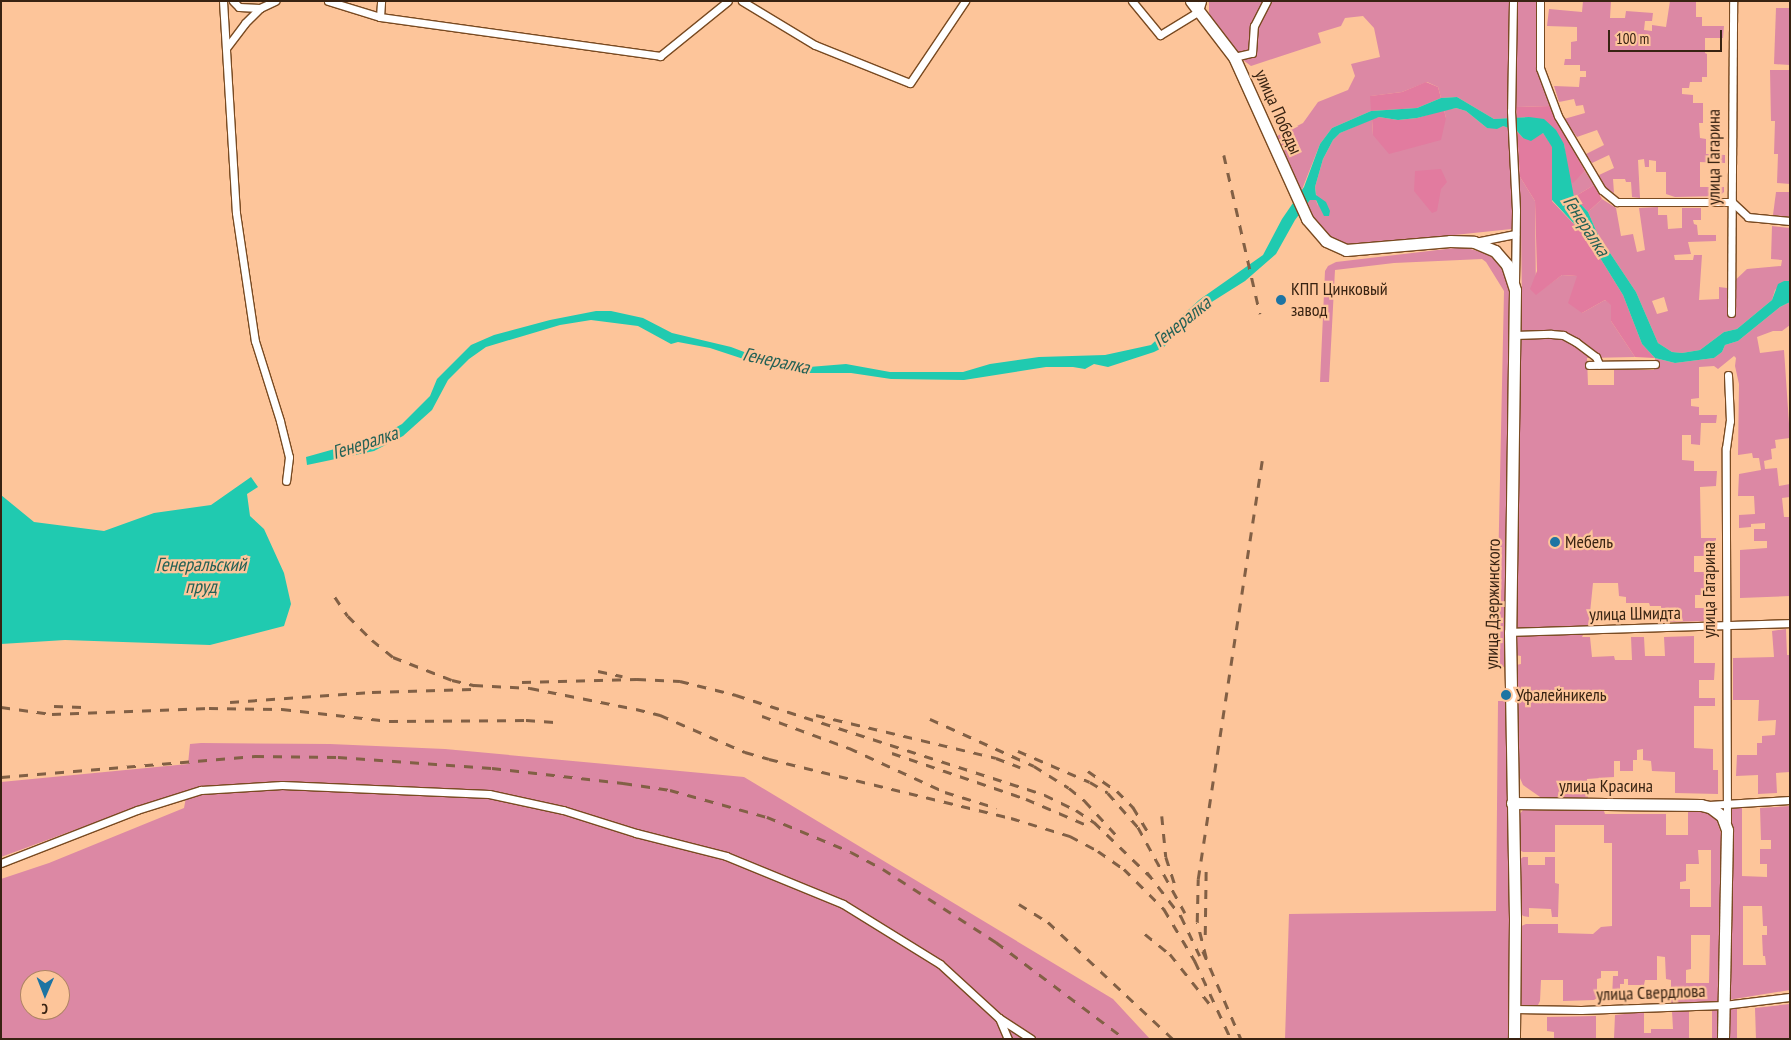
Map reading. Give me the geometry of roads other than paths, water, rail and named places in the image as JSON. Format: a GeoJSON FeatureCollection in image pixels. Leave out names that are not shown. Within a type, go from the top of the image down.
{"type":"FeatureCollection","features":[{"type":"Feature","properties":{"kind":"main road","name":"улица Победы"},"geometry":{"type":"LineString","coordinates":[[1191,1],[1201,6],[1234,57],[1307,219],[1326,240],[1346,250],[1474,242]]}},
{"type":"Feature","properties":{"kind":"main road","name":"улица Дзержинского"},"geometry":{"type":"LineString","coordinates":[[1474,242],[1495,251],[1507,265],[1515,290],[1510,632],[1515,919],[1514,1039]]}},
{"type":"Feature","properties":{"kind":"main road","name":"улица Красина"},"geometry":{"type":"LineString","coordinates":[[1512,803],[1701,805]]}},
{"type":"Feature","properties":{"kind":"main road"},"geometry":{"type":"LineString","coordinates":[[1701,805],[1718,812],[1722,816],[1727,830],[1723,1039]]}},
{"type":"Feature","properties":{"kind":"street"},"geometry":{"type":"LineString","coordinates":[[224,1],[236,213],[255,341],[288,457],[286,481]]}},
{"type":"Feature","properties":{"kind":"street"},"geometry":{"type":"LineString","coordinates":[[233,1],[239,7],[260,8]]}},
{"type":"Feature","properties":{"kind":"street"},"geometry":{"type":"LineString","coordinates":[[227,47],[245,23],[260,8],[275,1]]}},
{"type":"Feature","properties":{"kind":"street"},"geometry":{"type":"LineString","coordinates":[[328,1],[380,17],[660,56],[728,1]]}},
{"type":"Feature","properties":{"kind":"street"},"geometry":{"type":"LineString","coordinates":[[380,17],[381,1]]}},
{"type":"Feature","properties":{"kind":"street"},"geometry":{"type":"LineString","coordinates":[[742,1],[815,45],[910,83],[965,1]]}},
{"type":"Feature","properties":{"kind":"street"},"geometry":{"type":"LineString","coordinates":[[1132,1],[1160,35],[1201,6]]}},
{"type":"Feature","properties":{"kind":"street"},"geometry":{"type":"LineString","coordinates":[[1234,57],[1252,53],[1254,26],[1267,1]]}},
{"type":"Feature","properties":{"kind":"street"},"geometry":{"type":"LineString","coordinates":[[1513,1],[1512,136],[1515,290]]}},
{"type":"Feature","properties":{"kind":"street"},"geometry":{"type":"LineString","coordinates":[[1540,1],[1540,68],[1558,116],[1602,190],[1617,202],[1732,202],[1748,216],[1790,221]]}},
{"type":"Feature","properties":{"kind":"street","name":"улица Гагарина"},"geometry":{"type":"LineString","coordinates":[[1731,313],[1733,1]]}},
{"type":"Feature","properties":{"kind":"street"},"geometry":{"type":"LineString","coordinates":[[1474,242],[1515,234]]}},
{"type":"Feature","properties":{"kind":"street"},"geometry":{"type":"LineString","coordinates":[[1514,335],[1551,334],[1562,336],[1576,342],[1596,357],[1599,364]]}},
{"type":"Feature","properties":{"kind":"street"},"geometry":{"type":"LineString","coordinates":[[1589,364],[1655,364]]}},
{"type":"Feature","properties":{"kind":"street","name":"улица Гагарина"},"geometry":{"type":"LineString","coordinates":[[1727,830],[1726,448],[1730,421],[1728,374]]}},
{"type":"Feature","properties":{"kind":"street","name":"улица Шмидта"},"geometry":{"type":"LineString","coordinates":[[1510,632],[1727,627],[1790,623]]}},
{"type":"Feature","properties":{"kind":"street"},"geometry":{"type":"LineString","coordinates":[[1,863],[137,810],[201,790],[282,785],[489,794],[563,810],[636,834],[726,856],[843,904],[940,964],[999,1018],[1031,1039]]}},
{"type":"Feature","properties":{"kind":"street"},"geometry":{"type":"LineString","coordinates":[[1701,805],[1790,800]]}},
{"type":"Feature","properties":{"kind":"street","name":"улица Свердлова"},"geometry":{"type":"LineString","coordinates":[[1514,1009],[1581,1010],[1724,1005],[1790,997]]}},
{"type":"Feature","properties":{"kind":"street"},"geometry":{"type":"LineString","coordinates":[[999,1018],[1008,1039]]}},
{"type":"Feature","properties":{"kind":"water","name":"Генералка"},"geometry":{"type":"Polygon","coordinates":[[[1457,97],[1494,119],[1529,117],[1544,119],[1556,130],[1564,144],[1574,197],[1588,212],[1598,235],[1636,292],[1658,343],[1672,352],[1682,353],[1700,350],[1724,332],[1737,329],[1772,300],[1778,284],[1784,281],[1790,281],[1790,302],[1780,307],[1738,341],[1725,345],[1722,352],[1714,358],[1675,363],[1655,358],[1642,344],[1623,295],[1589,240],[1552,200],[1552,147],[1543,133],[1531,141],[1523,138],[1517,131],[1503,126],[1497,129],[1487,128],[1466,111],[1456,108],[1417,118],[1398,120],[1379,117],[1340,133],[1333,140],[1323,159],[1315,187],[1316,195],[1326,202],[1330,211],[1329,216],[1324,216],[1316,200],[1310,200],[1295,220],[1276,254],[1245,281],[1199,310],[1164,347],[1108,367],[1094,364],[1085,369],[1046,367],[964,380],[891,379],[851,373],[804,373],[768,367],[710,348],[678,342],[671,344],[638,326],[591,320],[560,325],[486,347],[469,359],[448,380],[432,410],[403,436],[374,451],[307,465],[306,457],[381,436],[402,424],[430,396],[437,379],[471,345],[494,335],[550,320],[596,311],[611,311],[643,318],[672,333],[731,347],[771,362],[809,367],[846,364],[890,372],[963,372],[990,364],[1039,357],[1105,355],[1151,345],[1199,300],[1263,255],[1282,219],[1304,187],[1320,144],[1332,128],[1371,111],[1417,108],[1441,98],[1457,97]]]}},
{"type":"Feature","properties":{"kind":"water","name":"Генеральский пруд"},"geometry":{"type":"Polygon","coordinates":[[[251,477],[258,487],[247,494],[250,516],[264,529],[284,573],[291,604],[284,626],[210,645],[65,640],[1,644],[1,495],[34,522],[104,531],[154,513],[211,505],[251,477]]]}},
{"type":"Feature","properties":{"kind":"railway"},"geometry":{"type":"LineString","coordinates":[[1224,155],[1260,314]]}},
{"type":"Feature","properties":{"kind":"railway"},"geometry":{"type":"LineString","coordinates":[[1206,958],[1197,922],[1198,879],[1263,455]]}},
{"type":"Feature","properties":{"kind":"railway"},"geometry":{"type":"LineString","coordinates":[[335,597],[348,616],[372,640],[393,657],[452,680],[474,685],[530,688],[660,715],[745,752],[1011,818],[1070,836],[1098,851],[1124,869],[1164,909],[1195,961],[1231,1039]]}},
{"type":"Feature","properties":{"kind":"railway"},"geometry":{"type":"LineString","coordinates":[[598,671],[622,676]]}},
{"type":"Feature","properties":{"kind":"railway"},"geometry":{"type":"LineString","coordinates":[[522,682],[637,679],[680,681],[736,695],[1045,795],[1076,810],[1094,822],[1151,877]]}},
{"type":"Feature","properties":{"kind":"railway"},"geometry":{"type":"LineString","coordinates":[[230,702],[372,692],[472,689]]}},
{"type":"Feature","properties":{"kind":"railway"},"geometry":{"type":"LineString","coordinates":[[54,706],[90,707]]}},
{"type":"Feature","properties":{"kind":"railway"},"geometry":{"type":"LineString","coordinates":[[1,707],[52,714],[209,708],[282,709],[389,721],[526,720],[558,722]]}},
{"type":"Feature","properties":{"kind":"railway"},"geometry":{"type":"LineString","coordinates":[[816,715],[996,758],[1020,767]]}},
{"type":"Feature","properties":{"kind":"railway"},"geometry":{"type":"LineString","coordinates":[[762,716],[849,748],[945,792],[997,808]]}},
{"type":"Feature","properties":{"kind":"railway"},"geometry":{"type":"LineString","coordinates":[[930,719],[1034,766],[1069,788],[1085,801],[1120,839]]}},
{"type":"Feature","properties":{"kind":"railway"},"geometry":{"type":"LineString","coordinates":[[1018,751],[1090,782],[1108,793],[1138,827],[1185,913]]}},
{"type":"Feature","properties":{"kind":"railway"},"geometry":{"type":"LineString","coordinates":[[892,753],[1026,799],[1089,826]]}},
{"type":"Feature","properties":{"kind":"railway"},"geometry":{"type":"LineString","coordinates":[[1,777],[255,756],[338,757],[492,768],[670,790],[767,817],[851,852],[883,869],[996,942],[1125,1039]]}},
{"type":"Feature","properties":{"kind":"railway"},"geometry":{"type":"LineString","coordinates":[[1088,771],[1117,791],[1133,807],[1151,837]]}},
{"type":"Feature","properties":{"kind":"railway"},"geometry":{"type":"LineString","coordinates":[[1162,816],[1166,857],[1175,884]]}},
{"type":"Feature","properties":{"kind":"railway"},"geometry":{"type":"LineString","coordinates":[[1205,935],[1206,865]]}},
{"type":"Feature","properties":{"kind":"railway"},"geometry":{"type":"LineString","coordinates":[[1147,872],[1181,916],[1200,956]]}},
{"type":"Feature","properties":{"kind":"railway"},"geometry":{"type":"LineString","coordinates":[[1019,904],[1048,922],[1173,1039]]}},
{"type":"Feature","properties":{"kind":"railway"},"geometry":{"type":"LineString","coordinates":[[1145,934],[1170,954],[1209,1003]]}},
{"type":"Feature","properties":{"kind":"railway"},"geometry":{"type":"LineString","coordinates":[[1203,951],[1241,1039]]}},
{"type":"Feature","properties":{"kind":"place","name":"КПП Цинковый завод"},"geometry":{"type":"Point","coordinates":[1281,300]}},
{"type":"Feature","properties":{"kind":"place","name":"Мебель"},"geometry":{"type":"Point","coordinates":[1555,542]}},
{"type":"Feature","properties":{"kind":"place","name":"Уфалейникель"},"geometry":{"type":"Point","coordinates":[1506,695]}}]}
